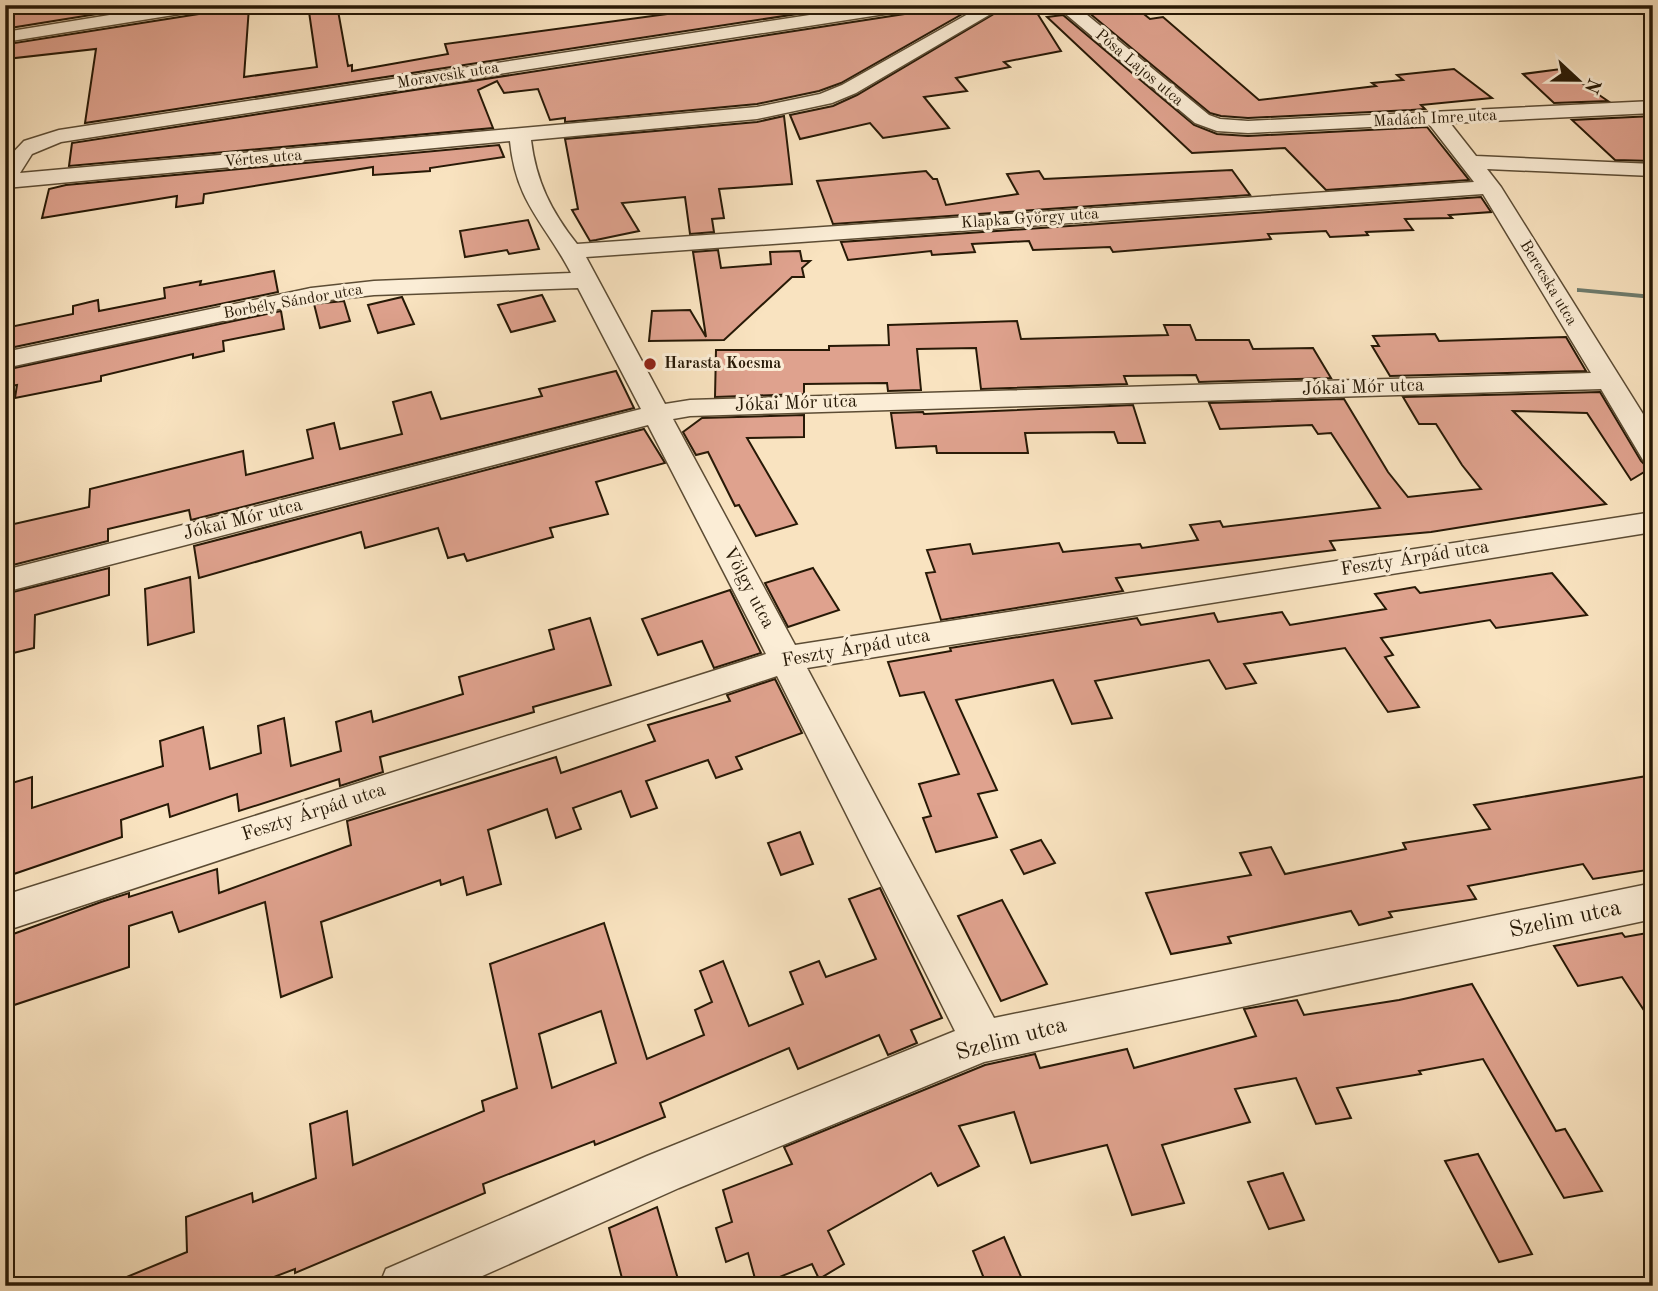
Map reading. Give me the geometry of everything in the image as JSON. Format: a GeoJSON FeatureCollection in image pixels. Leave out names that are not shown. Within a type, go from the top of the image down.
{"type":"FeatureCollection","features":[{"type":"Feature","properties":{"kind":"street"},"geometry":{"type":"LineString","coordinates":[[5,37],[205,5]]}},
{"type":"Feature","properties":{"kind":"street","name":"Moravcsik utca"},"geometry":{"type":"LineString","coordinates":[[6,181],[16,157],[25,148],[59,136],[911,5]]}},
{"type":"Feature","properties":{"kind":"street","name":"Vértes utca"},"geometry":{"type":"LineString","coordinates":[[6,181],[757,113],[825,99],[849,89],[997,5]]}},
{"type":"Feature","properties":{"kind":"street","name":"Pósa Lajos utca"},"geometry":{"type":"LineString","coordinates":[[1064,5],[1202,119],[1217,125]]}},
{"type":"Feature","properties":{"kind":"street","name":"Madách Imre utca"},"geometry":{"type":"LineString","coordinates":[[1217,125],[1248,127],[1653,107]]}},
{"type":"Feature","properties":{"kind":"street","name":"Berecska utca"},"geometry":{"type":"LineString","coordinates":[[1436,119],[1490,187],[1653,453]]}},
{"type":"Feature","properties":{"kind":"street","name":"Völgy utca"},"geometry":{"type":"LineString","coordinates":[[520,136],[522,169],[534,198],[549,224],[571,251],[982,1041]]}},
{"type":"Feature","properties":{"kind":"street"},"geometry":{"type":"LineString","coordinates":[[1471,162],[1653,170]]}},
{"type":"Feature","properties":{"kind":"street","name":"Klapka György utca"},"geometry":{"type":"LineString","coordinates":[[571,251],[1490,187]]}},
{"type":"Feature","properties":{"kind":"street","name":"Borbély Sándor utca"},"geometry":{"type":"LineString","coordinates":[[5,360],[311,295],[374,288],[584,280]]}},
{"type":"Feature","properties":{"kind":"street","name":"Jókai Mór utca"},"geometry":{"type":"LineString","coordinates":[[5,581],[656,414],[690,408],[1608,381]]}},
{"type":"Feature","properties":{"kind":"street","name":"Feszty Árpád utca"},"geometry":{"type":"LineString","coordinates":[[5,913],[786,660],[816,653],[1653,522]]}},
{"type":"Feature","properties":{"kind":"street","name":"Szelim utca"},"geometry":{"type":"LineString","coordinates":[[403,1286],[676,1166],[982,1041],[1653,901]]}},
{"type":"Feature","properties":{"kind":"building"},"geometry":{"type":"Polygon","coordinates":[[[14,5],[153,5],[10,28],[14,5]]]}},
{"type":"Feature","properties":{"kind":"building"},"geometry":{"type":"Polygon","coordinates":[[[221,5],[221,11],[249,7],[244,77],[317,67],[308,5],[337,5],[348,66],[352,65],[352,71],[448,54],[445,44],[697,10],[693,5],[856,5],[85,123],[96,49],[6,59],[8,44],[205,13],[221,5]]]}},
{"type":"Feature","properties":{"kind":"building"},"geometry":{"type":"Polygon","coordinates":[[[923,5],[978,5],[841,83],[819,91],[757,104],[565,122],[565,118],[550,120],[538,89],[504,93],[497,81],[478,90],[493,128],[69,166],[72,143],[911,13],[923,5]]]}},
{"type":"Feature","properties":{"kind":"building"},"geometry":{"type":"Polygon","coordinates":[[[1009,5],[1032,5],[1061,51],[1004,62],[1010,67],[956,78],[967,91],[924,97],[949,128],[883,138],[870,123],[800,139],[790,115],[833,106],[857,95],[1009,5]]]}},
{"type":"Feature","properties":{"kind":"building"},"geometry":{"type":"Polygon","coordinates":[[[1134,6],[1150,19],[1163,17],[1259,100],[1376,86],[1372,83],[1403,80],[1397,75],[1454,69],[1492,98],[1421,105],[1425,109],[1411,110],[1248,118],[1221,116],[1210,113],[1088,12],[1134,6]]]}},
{"type":"Feature","properties":{"kind":"building"},"geometry":{"type":"Polygon","coordinates":[[[1063,15],[1194,125],[1217,134],[1248,136],[1427,127],[1469,180],[1326,190],[1285,148],[1192,153],[1047,17],[1063,15]]]}},
{"type":"Feature","properties":{"kind":"building"},"geometry":{"type":"Polygon","coordinates":[[[1561,69],[1608,101],[1554,103],[1523,74],[1561,69]]]}},
{"type":"Feature","properties":{"kind":"building"},"geometry":{"type":"Polygon","coordinates":[[[784,116],[792,184],[719,189],[724,218],[712,219],[714,232],[690,234],[685,197],[622,203],[639,231],[590,241],[572,210],[578,209],[565,139],[757,122],[784,116]]]}},
{"type":"Feature","properties":{"kind":"building"},"geometry":{"type":"Polygon","coordinates":[[[1653,116],[1653,161],[1615,160],[1572,120],[1653,116]]]}},
{"type":"Feature","properties":{"kind":"building"},"geometry":{"type":"Polygon","coordinates":[[[499,145],[504,157],[430,168],[430,171],[373,175],[373,167],[204,194],[203,203],[176,207],[177,196],[42,218],[49,189],[66,185],[499,145]]]}},
{"type":"Feature","properties":{"kind":"building"},"geometry":{"type":"Polygon","coordinates":[[[1232,170],[1250,195],[833,224],[817,181],[926,171],[933,179],[937,179],[946,205],[1018,194],[1007,174],[1039,171],[1044,179],[1232,170]]]}},
{"type":"Feature","properties":{"kind":"building"},"geometry":{"type":"Polygon","coordinates":[[[1481,197],[1491,212],[1449,215],[1452,218],[1405,219],[1413,230],[1366,232],[1368,235],[1330,237],[1326,231],[1268,234],[1271,239],[1113,252],[1110,247],[1033,250],[1029,241],[972,244],[975,252],[932,255],[931,251],[848,260],[841,242],[1481,197]]]}},
{"type":"Feature","properties":{"kind":"building"},"geometry":{"type":"Polygon","coordinates":[[[528,220],[539,249],[509,254],[507,250],[465,257],[460,231],[528,220]]]}},
{"type":"Feature","properties":{"kind":"building"},"geometry":{"type":"Polygon","coordinates":[[[718,250],[721,268],[771,264],[770,252],[800,251],[802,261],[810,261],[802,268],[804,277],[792,277],[724,340],[649,341],[652,311],[690,310],[706,337],[693,252],[718,250]]]}},
{"type":"Feature","properties":{"kind":"building"},"geometry":{"type":"Polygon","coordinates":[[[274,271],[278,292],[5,349],[5,328],[73,314],[73,306],[98,300],[99,311],[165,298],[164,288],[201,281],[200,285],[274,271]]]}},
{"type":"Feature","properties":{"kind":"building"},"geometry":{"type":"Polygon","coordinates":[[[542,295],[555,321],[511,332],[498,305],[542,295]]]}},
{"type":"Feature","properties":{"kind":"building"},"geometry":{"type":"Polygon","coordinates":[[[402,297],[414,324],[378,333],[368,305],[402,297]]]}},
{"type":"Feature","properties":{"kind":"building"},"geometry":{"type":"Polygon","coordinates":[[[344,301],[350,321],[320,328],[314,304],[344,301]]]}},
{"type":"Feature","properties":{"kind":"building"},"geometry":{"type":"Polygon","coordinates":[[[281,311],[284,329],[223,341],[224,351],[193,358],[193,354],[101,376],[101,381],[15,398],[17,385],[5,387],[5,370],[281,311]]]}},
{"type":"Feature","properties":{"kind":"building"},"geometry":{"type":"Polygon","coordinates":[[[1017,321],[1021,339],[1168,335],[1164,325],[1190,325],[1196,340],[1249,340],[1253,349],[1313,348],[1331,378],[1199,382],[1196,375],[1124,376],[1127,384],[981,389],[976,348],[917,349],[921,390],[888,391],[887,383],[804,384],[804,394],[715,397],[716,350],[829,350],[829,346],[889,345],[888,325],[1017,321]]]}},
{"type":"Feature","properties":{"kind":"building"},"geometry":{"type":"Polygon","coordinates":[[[1435,334],[1439,341],[1566,337],[1586,371],[1390,376],[1372,346],[1379,346],[1373,336],[1435,334]]]}},
{"type":"Feature","properties":{"kind":"building"},"geometry":{"type":"Polygon","coordinates":[[[616,371],[634,408],[191,520],[189,510],[108,529],[108,541],[5,567],[5,526],[89,507],[90,489],[243,451],[246,475],[313,458],[307,430],[334,423],[340,449],[402,434],[393,402],[431,392],[441,419],[542,396],[539,389],[616,371]]]}},
{"type":"Feature","properties":{"kind":"building"},"geometry":{"type":"Polygon","coordinates":[[[1600,392],[1641,461],[1649,469],[1631,480],[1587,413],[1513,411],[1606,504],[1431,532],[1330,541],[1335,550],[1116,578],[1123,591],[941,620],[926,573],[935,572],[927,550],[970,544],[973,554],[1059,543],[1063,552],[1140,544],[1142,548],[1198,540],[1190,525],[1220,521],[1223,527],[1380,508],[1331,433],[1318,434],[1312,425],[1220,429],[1209,403],[1344,399],[1388,472],[1408,497],[1481,489],[1436,424],[1419,424],[1403,397],[1600,392]]]}},
{"type":"Feature","properties":{"kind":"building"},"geometry":{"type":"Polygon","coordinates":[[[1133,405],[1145,443],[1118,443],[1114,432],[1025,433],[1028,453],[937,453],[936,446],[896,448],[891,413],[924,414],[1133,405]]]}},
{"type":"Feature","properties":{"kind":"building"},"geometry":{"type":"Polygon","coordinates":[[[804,415],[804,437],[747,438],[797,524],[756,536],[739,505],[735,506],[708,452],[696,455],[683,432],[702,418],[804,415]]]}},
{"type":"Feature","properties":{"kind":"building"},"geometry":{"type":"Polygon","coordinates":[[[644,429],[665,463],[596,482],[608,514],[550,528],[553,537],[467,561],[464,554],[448,558],[438,528],[365,548],[361,532],[199,578],[194,546],[644,429]]]}},
{"type":"Feature","properties":{"kind":"building"},"geometry":{"type":"Polygon","coordinates":[[[109,568],[109,595],[35,615],[34,648],[5,655],[5,594],[109,568]]]}},
{"type":"Feature","properties":{"kind":"building"},"geometry":{"type":"Polygon","coordinates":[[[813,568],[839,610],[788,627],[765,583],[813,568]]]}},
{"type":"Feature","properties":{"kind":"building"},"geometry":{"type":"Polygon","coordinates":[[[1552,573],[1587,615],[1496,628],[1490,620],[1381,638],[1393,655],[1385,657],[1419,707],[1388,712],[1345,648],[1244,664],[1256,683],[1226,689],[1209,660],[1095,681],[1112,718],[1072,724],[1053,680],[956,700],[997,790],[978,794],[997,837],[936,852],[923,818],[931,816],[919,784],[959,774],[924,692],[900,696],[888,662],[951,651],[950,648],[1137,618],[1141,625],[1214,613],[1218,622],[1282,612],[1290,625],[1386,609],[1375,594],[1415,587],[1420,593],[1552,573]]]}},
{"type":"Feature","properties":{"kind":"building"},"geometry":{"type":"Polygon","coordinates":[[[190,577],[194,632],[148,645],[145,589],[190,577]]]}},
{"type":"Feature","properties":{"kind":"building"},"geometry":{"type":"Polygon","coordinates":[[[730,590],[761,653],[714,668],[702,641],[658,655],[642,619],[730,590]]]}},
{"type":"Feature","properties":{"kind":"building"},"geometry":{"type":"Polygon","coordinates":[[[590,618],[611,685],[533,707],[534,712],[380,757],[383,772],[340,786],[339,779],[239,811],[237,794],[170,817],[168,804],[121,820],[122,837],[5,877],[5,785],[32,777],[32,808],[163,766],[160,741],[203,727],[210,769],[261,753],[258,726],[284,718],[291,766],[341,751],[336,722],[371,711],[373,722],[463,694],[459,677],[554,649],[549,630],[590,618]]]}},
{"type":"Feature","properties":{"kind":"building"},"geometry":{"type":"Polygon","coordinates":[[[775,679],[802,733],[736,757],[742,769],[716,778],[708,760],[646,781],[657,808],[631,817],[621,791],[573,808],[581,829],[556,838],[547,809],[488,830],[501,884],[467,895],[463,877],[441,885],[440,880],[321,922],[332,977],[281,997],[265,902],[179,932],[172,912],[129,926],[129,967],[5,1008],[5,937],[129,893],[129,897],[217,869],[219,893],[351,845],[347,821],[556,757],[561,773],[655,741],[648,725],[730,701],[727,695],[775,679]]]}},
{"type":"Feature","properties":{"kind":"building"},"geometry":{"type":"Polygon","coordinates":[[[1653,775],[1653,869],[1593,879],[1583,864],[1468,886],[1476,899],[1389,912],[1392,917],[1359,925],[1351,911],[1228,937],[1231,943],[1171,954],[1146,893],[1251,875],[1240,853],[1271,847],[1285,874],[1406,849],[1403,843],[1490,829],[1474,805],[1653,775]]]}},
{"type":"Feature","properties":{"kind":"building"},"geometry":{"type":"Polygon","coordinates":[[[800,832],[813,864],[781,875],[768,843],[800,832]]]}},
{"type":"Feature","properties":{"kind":"building"},"geometry":{"type":"Polygon","coordinates":[[[1041,840],[1055,863],[1024,874],[1011,850],[1041,840]]]}},
{"type":"Feature","properties":{"kind":"building"},"geometry":{"type":"Polygon","coordinates":[[[880,888],[942,1018],[911,1030],[917,1043],[888,1055],[879,1035],[798,1069],[789,1048],[660,1103],[665,1117],[483,1184],[485,1193],[295,1273],[295,1269],[250,1286],[105,1286],[187,1252],[186,1217],[252,1193],[253,1202],[316,1178],[310,1124],[347,1111],[353,1165],[484,1111],[482,1101],[517,1088],[490,964],[604,923],[647,1059],[704,1035],[695,1010],[712,1002],[700,971],[723,961],[749,1026],[803,1004],[790,972],[819,961],[826,977],[876,959],[849,899],[880,888]],[[601,1011],[539,1034],[552,1088],[616,1063],[601,1011]]]}},
{"type":"Feature","properties":{"kind":"building"},"geometry":{"type":"Polygon","coordinates":[[[1002,900],[1047,984],[1001,1001],[958,916],[1002,900]]]}},
{"type":"Feature","properties":{"kind":"building"},"geometry":{"type":"Polygon","coordinates":[[[1653,932],[1653,1024],[1622,977],[1578,986],[1554,946],[1622,933],[1625,937],[1653,932]]]}},
{"type":"Feature","properties":{"kind":"building"},"geometry":{"type":"Polygon","coordinates":[[[1472,984],[1556,1131],[1565,1129],[1602,1191],[1564,1198],[1483,1059],[1419,1071],[1421,1074],[1337,1088],[1351,1118],[1316,1124],[1296,1078],[1235,1089],[1250,1122],[1162,1145],[1184,1203],[1132,1215],[1107,1145],[1031,1163],[1014,1112],[959,1126],[979,1166],[938,1186],[931,1173],[828,1231],[844,1264],[819,1279],[812,1264],[757,1286],[748,1253],[726,1262],[716,1228],[732,1222],[723,1190],[792,1164],[784,1147],[985,1065],[1035,1054],[1040,1068],[1127,1049],[1134,1068],[1256,1036],[1244,1009],[1297,1000],[1304,1015],[1399,1000],[1472,984]]]}},
{"type":"Feature","properties":{"kind":"building"},"geometry":{"type":"Polygon","coordinates":[[[1478,1154],[1532,1254],[1499,1262],[1445,1161],[1478,1154]]]}},
{"type":"Feature","properties":{"kind":"building"},"geometry":{"type":"Polygon","coordinates":[[[1283,1173],[1304,1220],[1269,1229],[1248,1182],[1283,1173]]]}},
{"type":"Feature","properties":{"kind":"building"},"geometry":{"type":"Polygon","coordinates":[[[657,1207],[680,1286],[624,1286],[609,1228],[657,1207]]]}},
{"type":"Feature","properties":{"kind":"building"},"geometry":{"type":"Polygon","coordinates":[[[1004,1237],[1025,1286],[987,1286],[973,1251],[1004,1237]]]}},
{"type":"Feature","properties":{"kind":"waterway"},"geometry":{"type":"LineString","coordinates":[[1580,290],[1653,297]]}},
{"type":"Feature","properties":{"kind":"place","name":"Harasta Kocsma"},"geometry":{"type":"Point","coordinates":[650,364]}}]}
